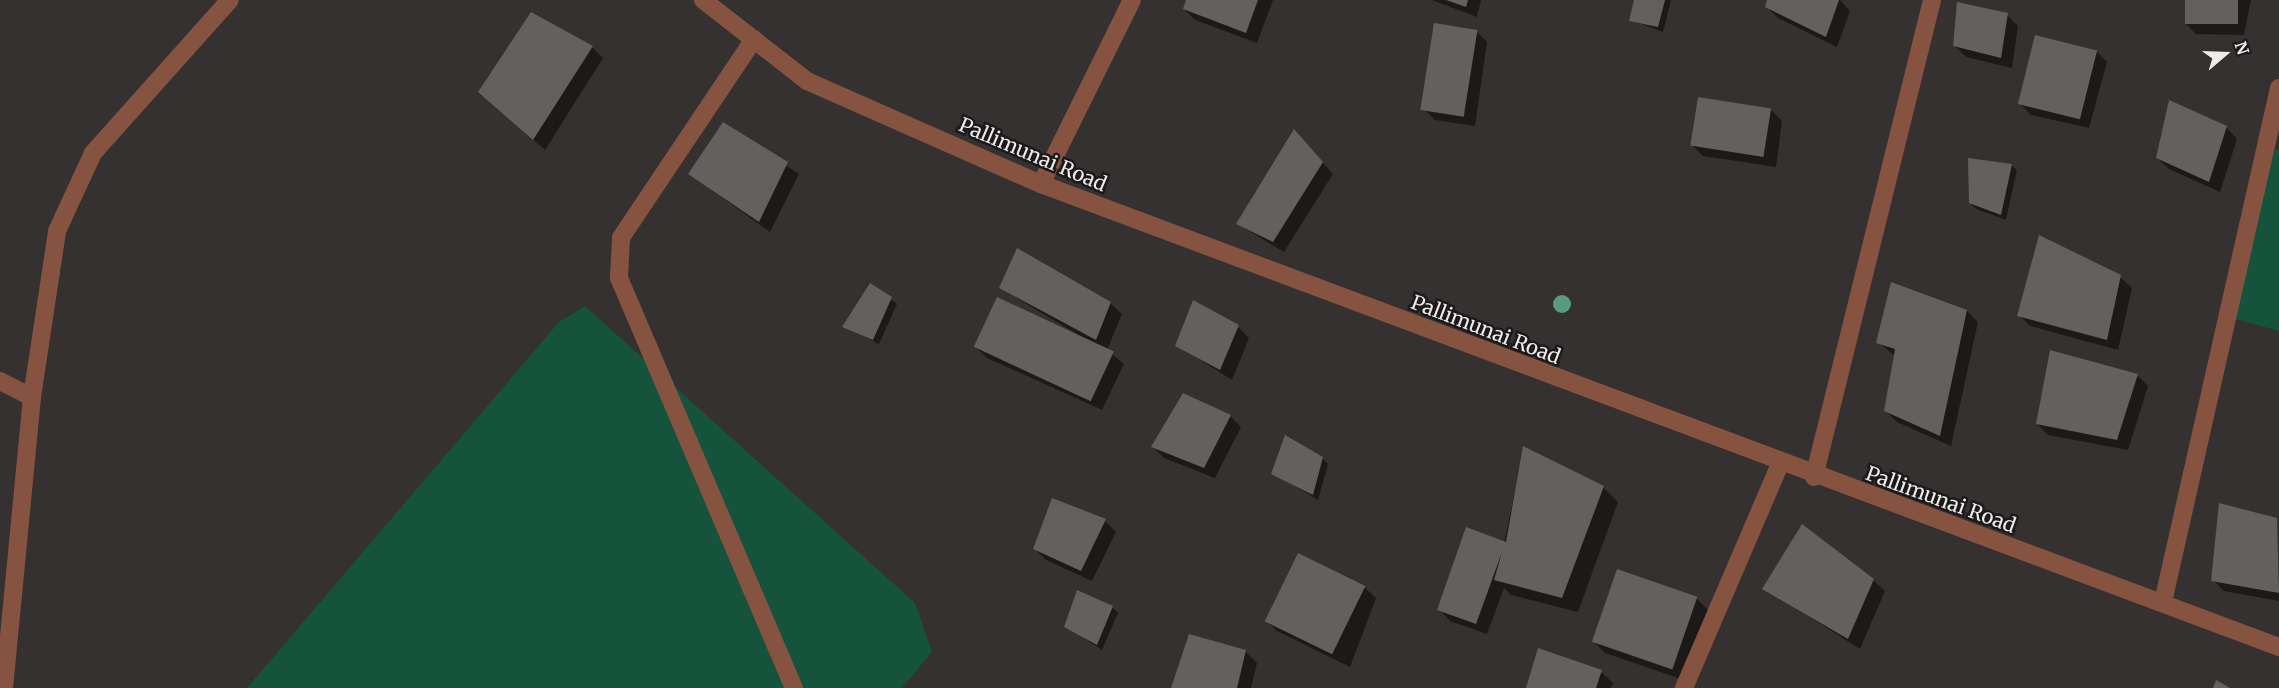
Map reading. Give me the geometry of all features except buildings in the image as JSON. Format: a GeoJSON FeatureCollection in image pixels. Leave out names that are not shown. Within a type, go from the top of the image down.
{"type":"FeatureCollection","features":[{"type":"Feature","properties":{"kind":"street"},"geometry":{"type":"LineString","coordinates":[[4,688],[32,397],[57,231],[93,153],[230,0]]}},
{"type":"Feature","properties":{"kind":"street","name":"Pallimunai Road"},"geometry":{"type":"LineString","coordinates":[[704,0],[807,81],[1041,184],[1814,477],[2163,602],[2279,647]]}},
{"type":"Feature","properties":{"kind":"street"},"geometry":{"type":"LineString","coordinates":[[1041,184],[1132,0]]}},
{"type":"Feature","properties":{"kind":"street"},"geometry":{"type":"LineString","coordinates":[[1814,477],[1932,0]]}},
{"type":"Feature","properties":{"kind":"street"},"geometry":{"type":"LineString","coordinates":[[754,39],[621,238],[619,278],[794,688]]}},
{"type":"Feature","properties":{"kind":"street"},"geometry":{"type":"LineString","coordinates":[[2163,602],[2279,88]]}},
{"type":"Feature","properties":{"kind":"street"},"geometry":{"type":"LineString","coordinates":[[0,381],[32,397]]}},
{"type":"Feature","properties":{"kind":"street"},"geometry":{"type":"LineString","coordinates":[[1684,688],[1780,464]]}},
{"type":"Feature","properties":{"kind":"green space"},"geometry":{"type":"Polygon","coordinates":[[[2265,147],[2279,150],[2279,331],[2228,317],[2265,147]]]}},
{"type":"Feature","properties":{"kind":"green space"},"geometry":{"type":"Polygon","coordinates":[[[585,306],[915,603],[932,652],[902,688],[247,688],[559,322],[585,306]]]}}]}
